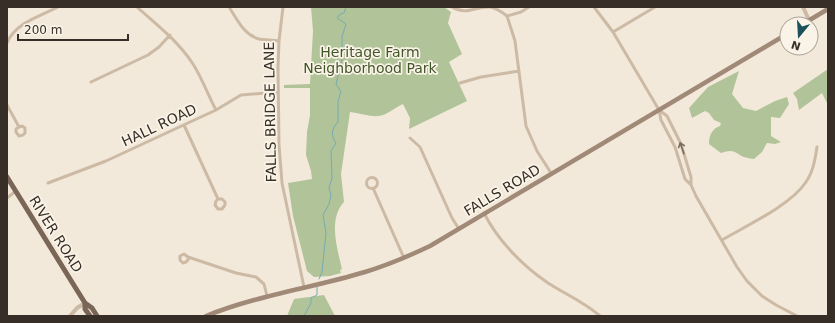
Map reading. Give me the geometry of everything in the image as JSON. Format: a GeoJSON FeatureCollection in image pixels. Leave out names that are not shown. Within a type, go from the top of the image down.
{"type":"FeatureCollection","features":[{"type":"Feature","properties":{"kind":"main road"},"geometry":{"type":"LineString","coordinates":[[816,16],[828,9]]}},
{"type":"Feature","properties":{"kind":"main road","name":"FALLS ROAD"},"geometry":{"type":"LineString","coordinates":[[206,316],[229,307],[267,296],[364,272],[404,258],[430,246],[779,39]]}},
{"type":"Feature","properties":{"kind":"main road","name":"RIVER ROAD"},"geometry":{"type":"LineString","coordinates":[[7,177],[85,303],[92,308],[97,316]]}},
{"type":"Feature","properties":{"kind":"main road","name":"RIVER ROAD"},"geometry":{"type":"LineString","coordinates":[[85,303],[85,309],[90,316]]}},
{"type":"Feature","properties":{"kind":"street"},"geometry":{"type":"LineString","coordinates":[[7,43],[15,30],[22,25],[58,7]]}},
{"type":"Feature","properties":{"kind":"street"},"geometry":{"type":"LineString","coordinates":[[137,7],[170,35],[194,65],[216,110]]}},
{"type":"Feature","properties":{"kind":"street"},"geometry":{"type":"LineString","coordinates":[[229,7],[242,27],[252,36],[259,39],[278,41]]}},
{"type":"Feature","properties":{"kind":"street","name":"FALLS BRIDGE LANE"},"geometry":{"type":"LineString","coordinates":[[283,7],[278,41],[279,146],[282,182],[304,287]]}},
{"type":"Feature","properties":{"kind":"street"},"geometry":{"type":"LineString","coordinates":[[452,7],[466,12],[490,7],[507,16],[515,41],[526,126],[552,173]]}},
{"type":"Feature","properties":{"kind":"street"},"geometry":{"type":"LineString","coordinates":[[507,16],[521,12],[529,7]]}},
{"type":"Feature","properties":{"kind":"street"},"geometry":{"type":"LineString","coordinates":[[594,7],[613,32],[659,110],[661,120],[675,147],[685,179],[692,185]]}},
{"type":"Feature","properties":{"kind":"street"},"geometry":{"type":"LineString","coordinates":[[613,32],[655,7]]}},
{"type":"Feature","properties":{"kind":"street"},"geometry":{"type":"LineString","coordinates":[[91,82],[148,55],[159,47],[170,35]]}},
{"type":"Feature","properties":{"kind":"street"},"geometry":{"type":"LineString","coordinates":[[460,83],[481,77],[520,71]]}},
{"type":"Feature","properties":{"kind":"street","name":"HALL ROAD"},"geometry":{"type":"LineString","coordinates":[[48,183],[106,161],[216,110],[241,95],[278,92]]}},
{"type":"Feature","properties":{"kind":"street"},"geometry":{"type":"LineString","coordinates":[[7,105],[19,127]]}},
{"type":"Feature","properties":{"kind":"street"},"geometry":{"type":"LineString","coordinates":[[659,110],[667,116],[681,144],[696,196],[740,272],[761,295],[776,306],[797,316]]}},
{"type":"Feature","properties":{"kind":"street"},"geometry":{"type":"LineString","coordinates":[[184,125],[218,199]]}},
{"type":"Feature","properties":{"kind":"street"},"geometry":{"type":"LineString","coordinates":[[410,138],[420,148],[458,229]]}},
{"type":"Feature","properties":{"kind":"street"},"geometry":{"type":"LineString","coordinates":[[722,240],[782,204],[797,193],[811,174],[817,147]]}},
{"type":"Feature","properties":{"kind":"street"},"geometry":{"type":"LineString","coordinates":[[373,188],[404,258]]}},
{"type":"Feature","properties":{"kind":"street"},"geometry":{"type":"LineString","coordinates":[[7,198],[16,191]]}},
{"type":"Feature","properties":{"kind":"street"},"geometry":{"type":"LineString","coordinates":[[484,213],[488,221],[503,240],[525,264],[547,282],[600,316]]}},
{"type":"Feature","properties":{"kind":"street"},"geometry":{"type":"LineString","coordinates":[[188,257],[236,273],[256,277],[264,284],[267,296]]}},
{"type":"Feature","properties":{"kind":"street"},"geometry":{"type":"LineString","coordinates":[[70,316],[77,308],[85,303]]}},
{"type":"Feature","properties":{"kind":"green space","name":"Heritage Farm Neighborhood Park"},"geometry":{"type":"Polygon","coordinates":[[[311,7],[444,7],[451,12],[448,23],[462,54],[449,62],[467,101],[409,129],[410,118],[403,104],[379,116],[350,112],[341,174],[344,202],[339,209],[335,225],[336,243],[342,269],[340,270],[341,273],[330,276],[314,277],[307,271],[293,216],[288,183],[312,179],[306,155],[307,132],[310,115],[310,88],[284,88],[284,85],[310,84],[313,31],[311,7]]]}},
{"type":"Feature","properties":{"kind":"green space"},"geometry":{"type":"Polygon","coordinates":[[[828,69],[828,105],[822,93],[799,110],[797,99],[793,93],[828,69]]]}},
{"type":"Feature","properties":{"kind":"green space"},"geometry":{"type":"Polygon","coordinates":[[[739,71],[732,94],[743,108],[756,111],[775,101],[787,97],[789,104],[780,118],[771,117],[771,136],[781,142],[775,144],[767,143],[762,152],[754,159],[743,157],[731,151],[721,153],[709,144],[712,133],[720,126],[721,123],[714,120],[709,113],[705,111],[692,118],[689,108],[708,87],[739,71]]]}},
{"type":"Feature","properties":{"kind":"green space"},"geometry":{"type":"Polygon","coordinates":[[[324,295],[335,316],[287,316],[294,299],[324,295]]]}},
{"type":"Feature","properties":{"kind":"waterway"},"geometry":{"type":"LineString","coordinates":[[319,279],[322,272],[326,233],[323,215],[329,204],[331,195],[329,188],[332,178],[331,151],[336,143],[332,132],[338,122],[338,101],[341,92],[336,84],[342,59],[342,37],[346,24],[337,18],[340,14],[344,13],[346,7]]}},
{"type":"Feature","properties":{"kind":"waterway"},"geometry":{"type":"LineString","coordinates":[[304,316],[311,303],[311,298],[317,295],[317,287]]}}]}
